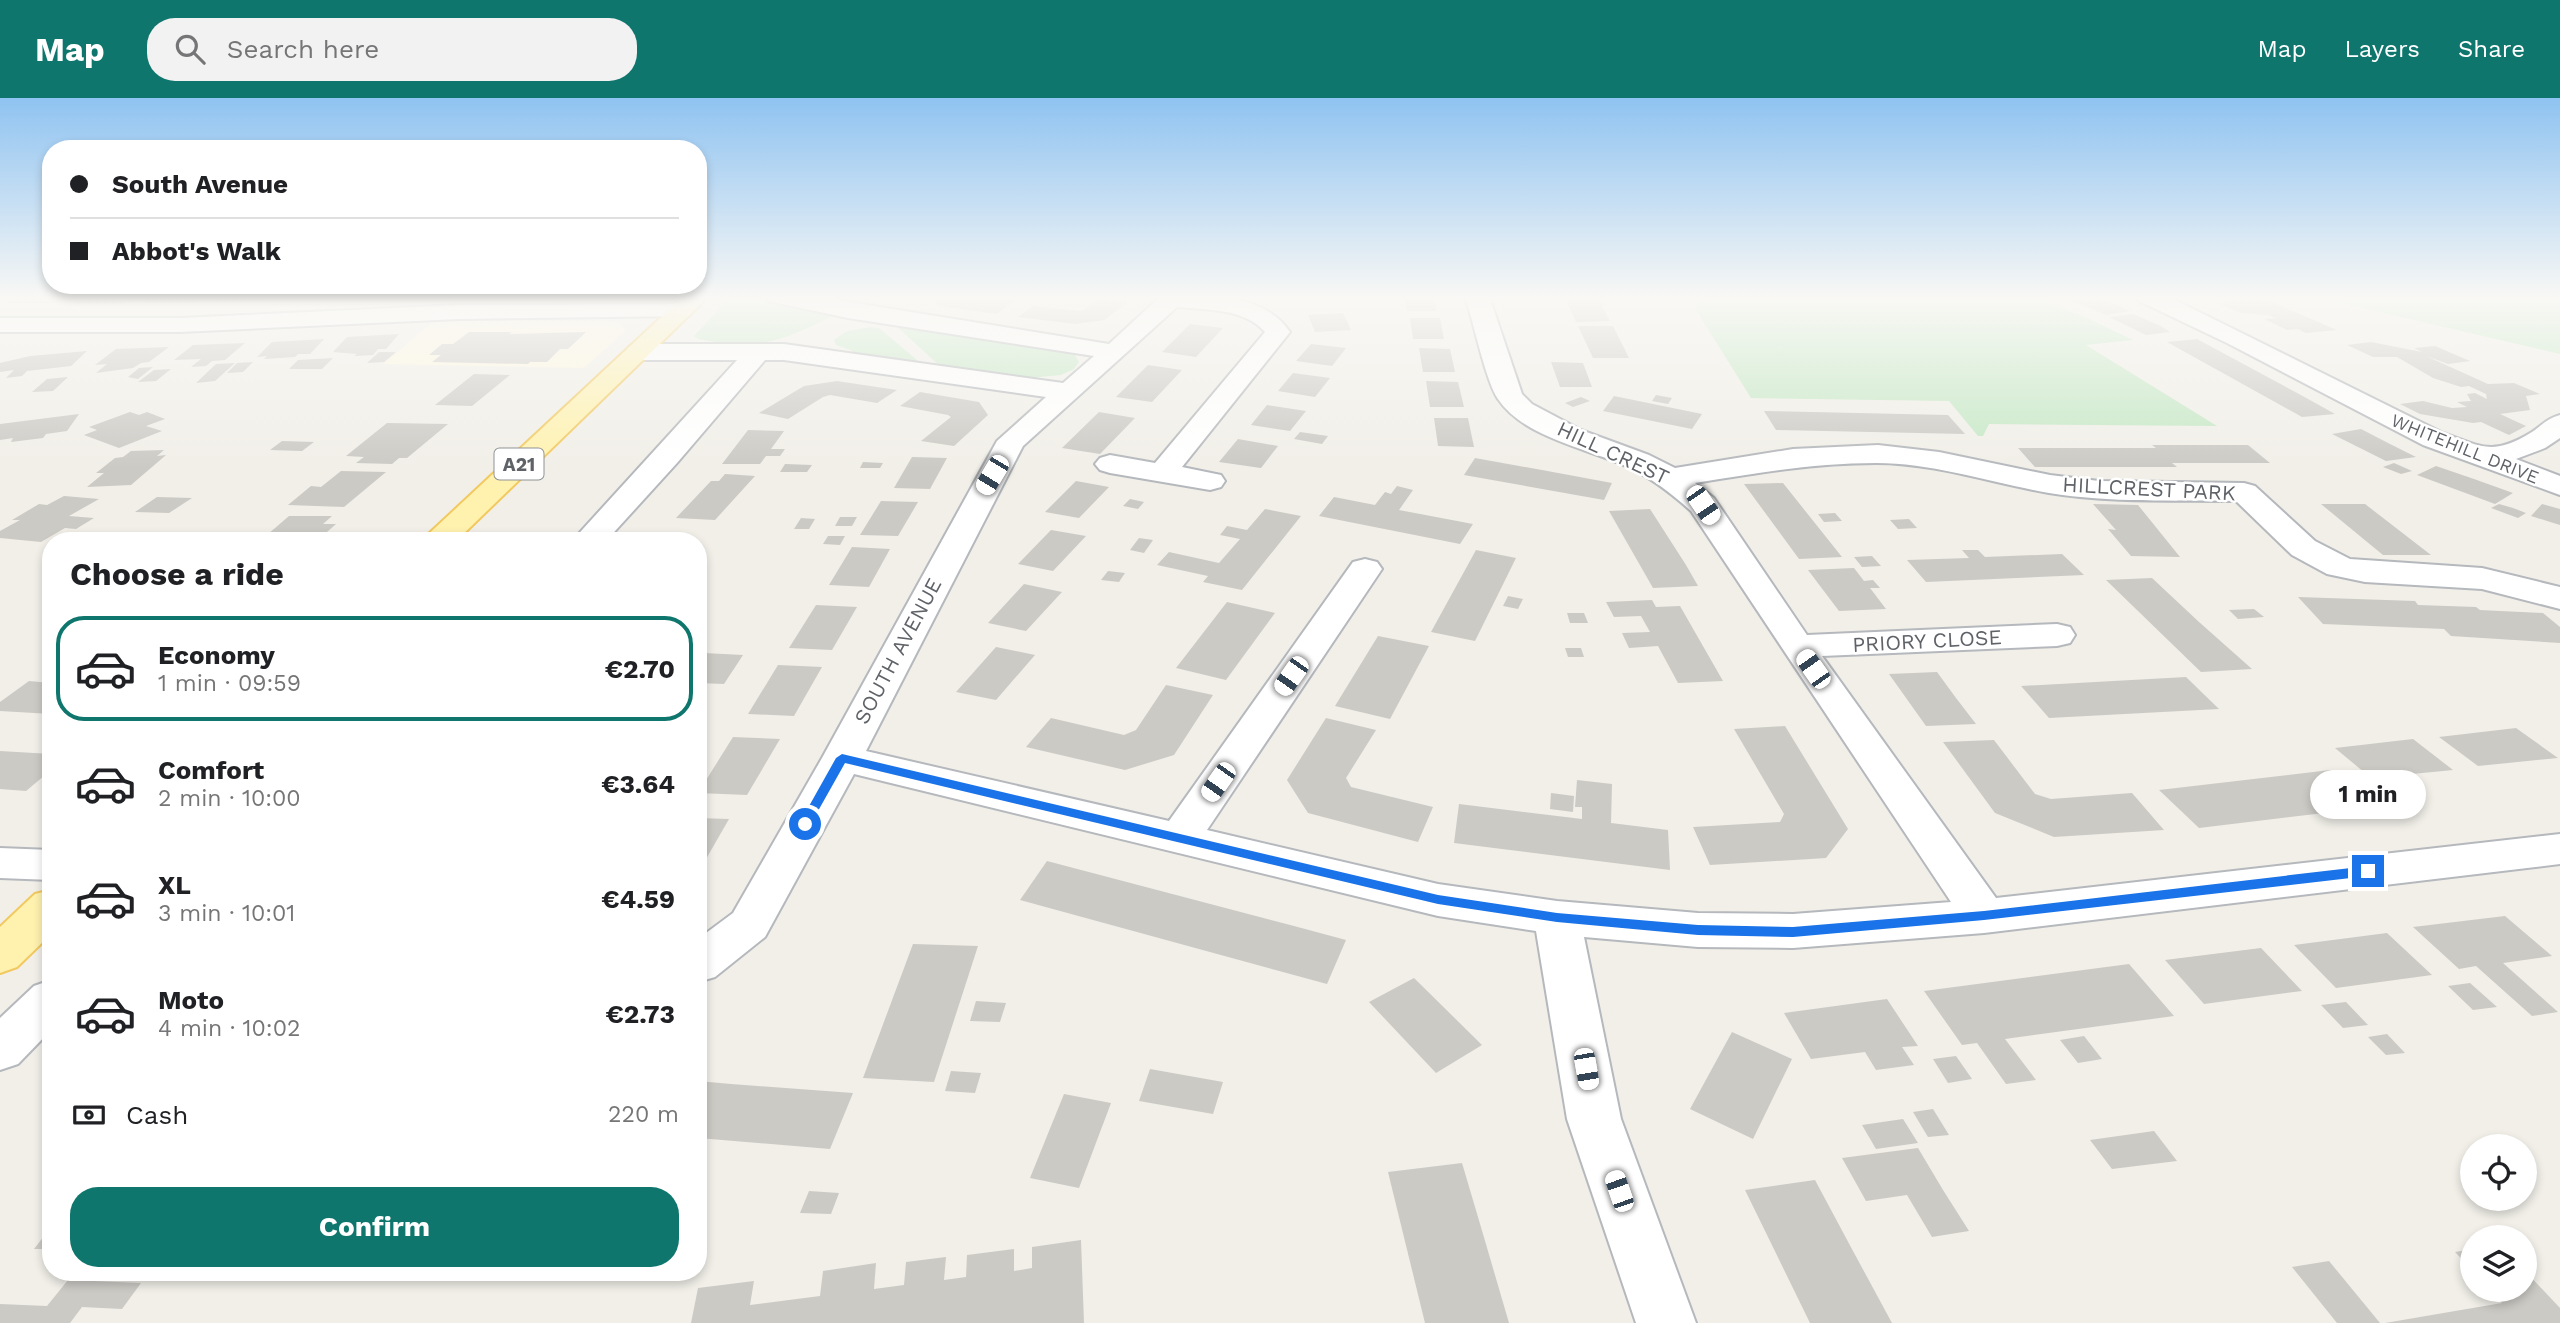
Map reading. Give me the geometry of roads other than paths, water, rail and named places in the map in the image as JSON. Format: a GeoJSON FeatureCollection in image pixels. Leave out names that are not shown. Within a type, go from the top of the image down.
{"type":"FeatureCollection","features":[{"type":"Feature","properties":{"kind":"main road","name":"A21"},"geometry":{"type":"LineString","coordinates":[[447,532],[637,353]]}},
{"type":"Feature","properties":{"kind":"main road"},"geometry":{"type":"LineString","coordinates":[[0,955],[42,915]]}},
{"type":"Feature","properties":{"kind":"street"},"geometry":{"type":"LineString","coordinates":[[596,532],[770,353]]}},
{"type":"Feature","properties":{"kind":"street"},"geometry":{"type":"LineString","coordinates":[[779,353],[1069,393]]}},
{"type":"Feature","properties":{"kind":"street","name":"SOUTH AVENUE"},"geometry":{"type":"LineString","coordinates":[[707,957],[749,925],[842,758],[958,536],[1011,442],[1114,353]]}},
{"type":"Feature","properties":{"kind":"street"},"geometry":{"type":"LineString","coordinates":[[1162,473],[1261,353]]}},
{"type":"Feature","properties":{"kind":"street","name":"HILL CREST"},"geometry":{"type":"LineString","coordinates":[[1495,353],[1509,396],[1522,410],[1572,436],[1639,461],[1671,478],[1703,505],[1984,916]]}},
{"type":"Feature","properties":{"kind":"street","name":"WHITEHILL DRIVE"},"geometry":{"type":"LineString","coordinates":[[2265,353],[2396,421],[2485,459],[2560,486]]}},
{"type":"Feature","properties":{"kind":"street"},"geometry":{"type":"LineString","coordinates":[[2485,459],[2521,449],[2547,437],[2560,423]]}},
{"type":"Feature","properties":{"kind":"street","name":"HILLCREST PARK"},"geometry":{"type":"LineString","coordinates":[[1671,478],[1793,458],[1878,454],[1939,461],[2050,484],[2099,491],[2244,492],[2307,550],[2328,563],[2361,571],[2485,578],[2536,590],[2560,599]]}},
{"type":"Feature","properties":{"kind":"street"},"geometry":{"type":"LineString","coordinates":[[1110,464],[1210,481]]}},
{"type":"Feature","properties":{"kind":"street"},"geometry":{"type":"LineString","coordinates":[[1180,837],[1365,569]]}},
{"type":"Feature","properties":{"kind":"street","name":"PRIORY CLOSE"},"geometry":{"type":"LineString","coordinates":[[1797,646],[2057,635]]}},
{"type":"Feature","properties":{"kind":"street"},"geometry":{"type":"LineString","coordinates":[[842,758],[1438,900],[1557,918],[1698,930],[1793,932],[1984,916],[2560,849]]}},
{"type":"Feature","properties":{"kind":"street"},"geometry":{"type":"LineString","coordinates":[[0,863],[42,865]]}},
{"type":"Feature","properties":{"kind":"street"},"geometry":{"type":"LineString","coordinates":[[1557,918],[1594,1119],[1666,1323]]}},
{"type":"Feature","properties":{"kind":"street"},"geometry":{"type":"LineString","coordinates":[[0,1050],[42,1008]]}}]}
